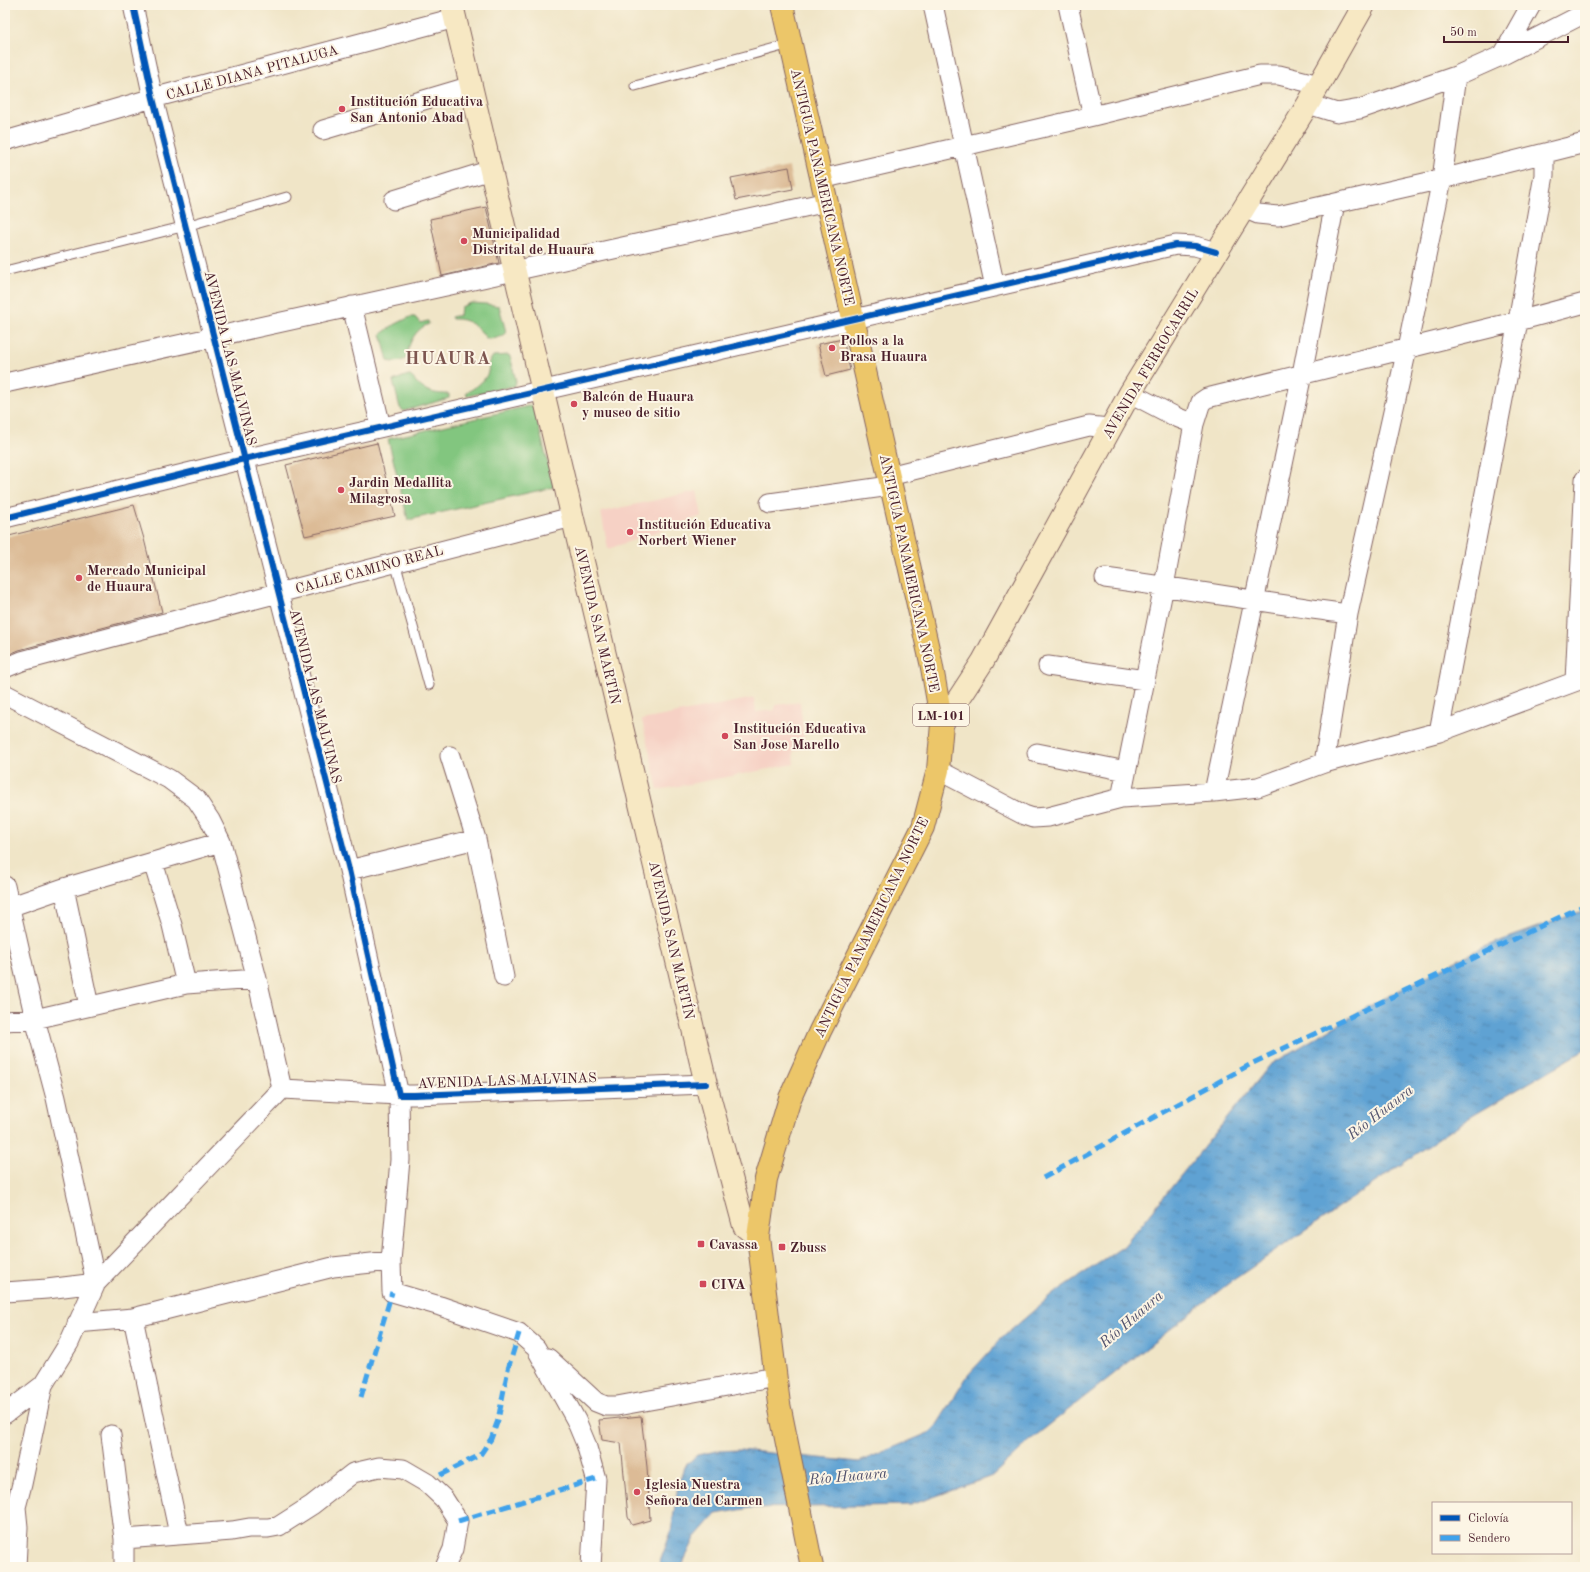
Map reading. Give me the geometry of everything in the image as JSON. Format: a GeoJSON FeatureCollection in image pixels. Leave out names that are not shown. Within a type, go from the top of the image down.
{"type":"FeatureCollection","features":[{"type":"Feature","properties":{"kind":"main road","name":"ANTIGUA PANAMERICANA NORTE"},"geometry":{"type":"LineString","coordinates":[[782,5],[931,662],[942,724],[938,770],[923,827],[820,1031],[790,1098],[766,1179],[758,1237],[779,1404],[812,1567]]}},
{"type":"Feature","properties":{"kind":"main road","name":"AVENIDA FERROCARRIL"},"geometry":{"type":"LineString","coordinates":[[942,724],[983,661],[1109,428],[1308,104],[1364,5]]}},
{"type":"Feature","properties":{"kind":"main road","name":"AVENIDA SAN MARTÍN"},"geometry":{"type":"LineString","coordinates":[[453,11],[706,1084],[744,1226],[758,1237]]}},
{"type":"Feature","properties":{"kind":"street","name":"AVENIDA LAS MALVINAS"},"geometry":{"type":"LineString","coordinates":[[133,5],[153,98],[349,870],[399,1095],[706,1084]]}},
{"type":"Feature","properties":{"kind":"street"},"geometry":{"type":"LineString","coordinates":[[933,5],[994,287]]}},
{"type":"Feature","properties":{"kind":"street"},"geometry":{"type":"LineString","coordinates":[[1068,5],[1093,116]]}},
{"type":"Feature","properties":{"kind":"street"},"geometry":{"type":"LineString","coordinates":[[1503,56],[1532,5]]}},
{"type":"Feature","properties":{"kind":"street","name":"CALLE DIANA PITALUGA"},"geometry":{"type":"LineString","coordinates":[[5,141],[453,11]]}},
{"type":"Feature","properties":{"kind":"street"},"geometry":{"type":"LineString","coordinates":[[1308,104],[1337,113],[1360,109],[1456,76],[1503,56],[1585,13]]}},
{"type":"Feature","properties":{"kind":"street"},"geometry":{"type":"LineString","coordinates":[[821,179],[1093,116],[1260,75],[1279,75],[1319,85]]}},
{"type":"Feature","properties":{"kind":"street"},"geometry":{"type":"LineString","coordinates":[[1324,762],[1348,614],[1407,349],[1442,179],[1456,76]]}},
{"type":"Feature","properties":{"kind":"street"},"geometry":{"type":"LineString","coordinates":[[323,130],[471,86]]}},
{"type":"Feature","properties":{"kind":"street"},"geometry":{"type":"LineString","coordinates":[[1244,208],[1258,214],[1278,216],[1442,179],[1544,154],[1585,142]]}},
{"type":"Feature","properties":{"kind":"street"},"geometry":{"type":"LineString","coordinates":[[1439,732],[1518,321],[1544,175],[1544,154]]}},
{"type":"Feature","properties":{"kind":"street"},"geometry":{"type":"LineString","coordinates":[[394,200],[491,170]]}},
{"type":"Feature","properties":{"kind":"street"},"geometry":{"type":"LineString","coordinates":[[5,383],[827,202]]}},
{"type":"Feature","properties":{"kind":"street"},"geometry":{"type":"LineString","coordinates":[[1214,792],[1302,374],[1336,203]]}},
{"type":"Feature","properties":{"kind":"street"},"geometry":{"type":"LineString","coordinates":[[5,518],[381,427],[1176,245],[1195,246],[1216,252]]}},
{"type":"Feature","properties":{"kind":"street"},"geometry":{"type":"LineString","coordinates":[[1121,798],[1164,586],[1194,424],[1201,402],[1207,398],[1407,349],[1585,303]]}},
{"type":"Feature","properties":{"kind":"street"},"geometry":{"type":"LineString","coordinates":[[352,306],[381,427]]}},
{"type":"Feature","properties":{"kind":"street"},"geometry":{"type":"LineString","coordinates":[[1130,393],[1176,417],[1194,424]]}},
{"type":"Feature","properties":{"kind":"street"},"geometry":{"type":"LineString","coordinates":[[770,503],[889,481],[1089,426],[1109,428]]}},
{"type":"Feature","properties":{"kind":"street"},"geometry":{"type":"LineString","coordinates":[[938,770],[1024,815],[1033,818],[1048,817],[1121,798],[1214,792],[1258,786],[1324,762],[1439,732],[1580,679],[1585,479]]}},
{"type":"Feature","properties":{"kind":"street","name":"CALLE CAMINO REAL"},"geometry":{"type":"LineString","coordinates":[[5,668],[22,661],[395,562],[572,517]]}},
{"type":"Feature","properties":{"kind":"street"},"geometry":{"type":"LineString","coordinates":[[1105,578],[1348,614]]}},
{"type":"Feature","properties":{"kind":"street"},"geometry":{"type":"LineString","coordinates":[[1048,666],[1145,680]]}},
{"type":"Feature","properties":{"kind":"street"},"geometry":{"type":"LineString","coordinates":[[5,694],[169,779],[196,799],[210,820],[221,842],[257,979],[282,1090]]}},
{"type":"Feature","properties":{"kind":"street"},"geometry":{"type":"LineString","coordinates":[[1038,753],[1126,771]]}},
{"type":"Feature","properties":{"kind":"street"},"geometry":{"type":"LineString","coordinates":[[450,756],[476,839],[504,977]]}},
{"type":"Feature","properties":{"kind":"street"},"geometry":{"type":"LineString","coordinates":[[349,870],[476,839]]}},
{"type":"Feature","properties":{"kind":"street"},"geometry":{"type":"LineString","coordinates":[[9,907],[64,888],[221,842]]}},
{"type":"Feature","properties":{"kind":"street"},"geometry":{"type":"LineString","coordinates":[[153,862],[172,926],[186,984]]}},
{"type":"Feature","properties":{"kind":"street"},"geometry":{"type":"LineString","coordinates":[[5,886],[35,1019],[56,1098],[96,1283]]}},
{"type":"Feature","properties":{"kind":"street"},"geometry":{"type":"LineString","coordinates":[[64,888],[89,1006]]}},
{"type":"Feature","properties":{"kind":"street"},"geometry":{"type":"LineString","coordinates":[[5,1021],[35,1019],[186,984],[257,979]]}},
{"type":"Feature","properties":{"kind":"street"},"geometry":{"type":"LineString","coordinates":[[16,1567],[18,1527],[16,1507],[43,1385],[69,1343],[96,1283],[282,1090],[399,1095],[400,1160],[391,1261],[392,1292],[440,1306],[519,1333],[596,1402],[606,1406],[617,1406],[776,1377]]}},
{"type":"Feature","properties":{"kind":"street"},"geometry":{"type":"LineString","coordinates":[[77,1323],[132,1318],[333,1267],[391,1261]]}},
{"type":"Feature","properties":{"kind":"street"},"geometry":{"type":"LineString","coordinates":[[5,1292],[96,1283]]}},
{"type":"Feature","properties":{"kind":"street"},"geometry":{"type":"LineString","coordinates":[[132,1318],[179,1534]]}},
{"type":"Feature","properties":{"kind":"street"},"geometry":{"type":"LineString","coordinates":[[536,1348],[576,1420],[586,1444],[596,1479],[591,1567]]}},
{"type":"Feature","properties":{"kind":"street"},"geometry":{"type":"LineString","coordinates":[[5,1414],[43,1385]]}},
{"type":"Feature","properties":{"kind":"street"},"geometry":{"type":"LineString","coordinates":[[111,1435],[124,1539],[124,1567]]}},
{"type":"Feature","properties":{"kind":"street"},"geometry":{"type":"LineString","coordinates":[[124,1539],[279,1526],[312,1505],[353,1473],[379,1467],[404,1469],[427,1483],[444,1499],[458,1521],[453,1549],[445,1567]]}},
{"type":"Feature","properties":{"kind":"lane"},"geometry":{"type":"LineString","coordinates":[[635,86],[790,44]]}},
{"type":"Feature","properties":{"kind":"lane"},"geometry":{"type":"LineString","coordinates":[[5,271],[186,226],[287,197]]}},
{"type":"Feature","properties":{"kind":"lane"},"geometry":{"type":"LineString","coordinates":[[395,562],[429,685]]}},
{"type":"Feature","properties":{"kind":"shaded area","name":"Institución Educativa Norbert Wiener"},"geometry":{"type":"Polygon","coordinates":[[[697,491],[702,516],[608,549],[601,512],[697,491]]]}},
{"type":"Feature","properties":{"kind":"shaded area","name":"Institución Educativa San Jose Marello"},"geometry":{"type":"Polygon","coordinates":[[[754,698],[756,712],[775,710],[775,705],[800,702],[805,748],[793,751],[794,764],[658,790],[642,720],[754,698]]]}},
{"type":"Feature","properties":{"kind":"green space"},"geometry":{"type":"Polygon","coordinates":[[[471,303],[499,306],[506,332],[497,338],[486,338],[476,326],[467,321],[452,319],[451,317],[460,315],[461,307],[471,303]]]}},
{"type":"Feature","properties":{"kind":"green space"},"geometry":{"type":"Polygon","coordinates":[[[410,317],[415,317],[420,323],[428,321],[429,324],[418,331],[413,338],[409,346],[408,355],[404,360],[399,362],[388,361],[381,334],[392,326],[410,317]]]}},
{"type":"Feature","properties":{"kind":"green space"},"geometry":{"type":"Polygon","coordinates":[[[509,355],[516,382],[514,386],[467,396],[466,393],[487,376],[493,356],[509,355]]]}},
{"type":"Feature","properties":{"kind":"green space"},"geometry":{"type":"Polygon","coordinates":[[[408,375],[421,387],[428,391],[449,394],[449,398],[404,411],[400,408],[393,381],[408,375]]]}},
{"type":"Feature","properties":{"kind":"green space"},"geometry":{"type":"Polygon","coordinates":[[[533,405],[554,487],[408,520],[388,439],[533,405]]]}},
{"type":"Feature","properties":{"kind":"water","name":"Río Huaura"},"geometry":{"type":"Polygon","coordinates":[[[1585,910],[1585,1050],[1469,1118],[1229,1283],[1034,1437],[992,1476],[911,1505],[751,1508],[716,1514],[695,1538],[681,1567],[658,1567],[671,1532],[678,1485],[684,1467],[697,1455],[717,1451],[740,1450],[859,1462],[933,1431],[968,1375],[1003,1337],[1053,1294],[1124,1246],[1270,1065],[1369,1006],[1481,948],[1585,910]]]}},
{"type":"Feature","properties":{"kind":"building"},"geometry":{"type":"Polygon","coordinates":[[[789,167],[793,189],[736,200],[731,178],[789,167]]]}},
{"type":"Feature","properties":{"kind":"building","name":"Municipalidad Distrital de Huaura"},"geometry":{"type":"Polygon","coordinates":[[[486,207],[499,263],[442,276],[430,219],[486,207]]]}},
{"type":"Feature","properties":{"kind":"building"},"geometry":{"type":"Polygon","coordinates":[[[843,339],[850,370],[826,376],[818,344],[843,339]]]}},
{"type":"Feature","properties":{"kind":"building","name":"Jardin Medallita Milagrosa"},"geometry":{"type":"Polygon","coordinates":[[[377,443],[395,516],[305,536],[286,465],[377,443]]]}},
{"type":"Feature","properties":{"kind":"building","name":"Mercado Municipal de Huaura"},"geometry":{"type":"Polygon","coordinates":[[[134,505],[162,612],[19,650],[5,656],[5,537],[134,505]]]}},
{"type":"Feature","properties":{"kind":"building","name":"Iglesia Nuestra Señora del Carmen"},"geometry":{"type":"Polygon","coordinates":[[[641,1416],[647,1467],[650,1520],[632,1525],[628,1517],[621,1443],[602,1440],[599,1420],[641,1416]]]}},
{"type":"Feature","properties":{"kind":"marked path"},"geometry":{"type":"LineString","coordinates":[[1043,1178],[1253,1063],[1585,905]]}},
{"type":"Feature","properties":{"kind":"marked path"},"geometry":{"type":"LineString","coordinates":[[361,1397],[392,1292]]}},
{"type":"Feature","properties":{"kind":"marked path"},"geometry":{"type":"LineString","coordinates":[[440,1475],[480,1455],[491,1439],[498,1420],[508,1369],[519,1333]]}},
{"type":"Feature","properties":{"kind":"marked path"},"geometry":{"type":"LineString","coordinates":[[458,1521],[596,1479]]}},
{"type":"Feature","properties":{"kind":"cycle path"},"geometry":{"type":"LineString","coordinates":[[133,5],[153,98],[349,870],[399,1095],[706,1084]]}},
{"type":"Feature","properties":{"kind":"cycle path"},"geometry":{"type":"LineString","coordinates":[[5,518],[244,459],[1176,245],[1195,246],[1216,252]]}},
{"type":"Feature","properties":{"kind":"place","name":"Institución Educativa San Antonio Abad"},"geometry":{"type":"Point","coordinates":[342,109]}},
{"type":"Feature","properties":{"kind":"place","name":"Municipalidad Distrital de Huaura"},"geometry":{"type":"Point","coordinates":[464,241]}},
{"type":"Feature","properties":{"kind":"place","name":"Pollos a la Brasa Huaura"},"geometry":{"type":"Point","coordinates":[832,348]}},
{"type":"Feature","properties":{"kind":"place","name":"Balcón de Huaura y museo de sitio"},"geometry":{"type":"Point","coordinates":[574,404]}},
{"type":"Feature","properties":{"kind":"place","name":"Jardin Medallita Milagrosa"},"geometry":{"type":"Point","coordinates":[341,490]}},
{"type":"Feature","properties":{"kind":"place","name":"Institución Educativa Norbert Wiener"},"geometry":{"type":"Point","coordinates":[630,532]}},
{"type":"Feature","properties":{"kind":"place","name":"Mercado Municipal de Huaura"},"geometry":{"type":"Point","coordinates":[79,578]}},
{"type":"Feature","properties":{"kind":"place","name":"Institución Educativa San Jose Marello"},"geometry":{"type":"Point","coordinates":[725,736]}},
{"type":"Feature","properties":{"kind":"place","name":"Cavassa"},"geometry":{"type":"Point","coordinates":[701,1244]}},
{"type":"Feature","properties":{"kind":"place","name":"Zbuss"},"geometry":{"type":"Point","coordinates":[782,1247]}},
{"type":"Feature","properties":{"kind":"place","name":"CIVA"},"geometry":{"type":"Point","coordinates":[703,1284]}},
{"type":"Feature","properties":{"kind":"place","name":"Iglesia Nuestra Señora del Carmen"},"geometry":{"type":"Point","coordinates":[637,1492]}},
{"type":"Feature","properties":{"kind":"district","name":"HUAURA"},"geometry":{"type":"Point","coordinates":[448,358]}}]}
